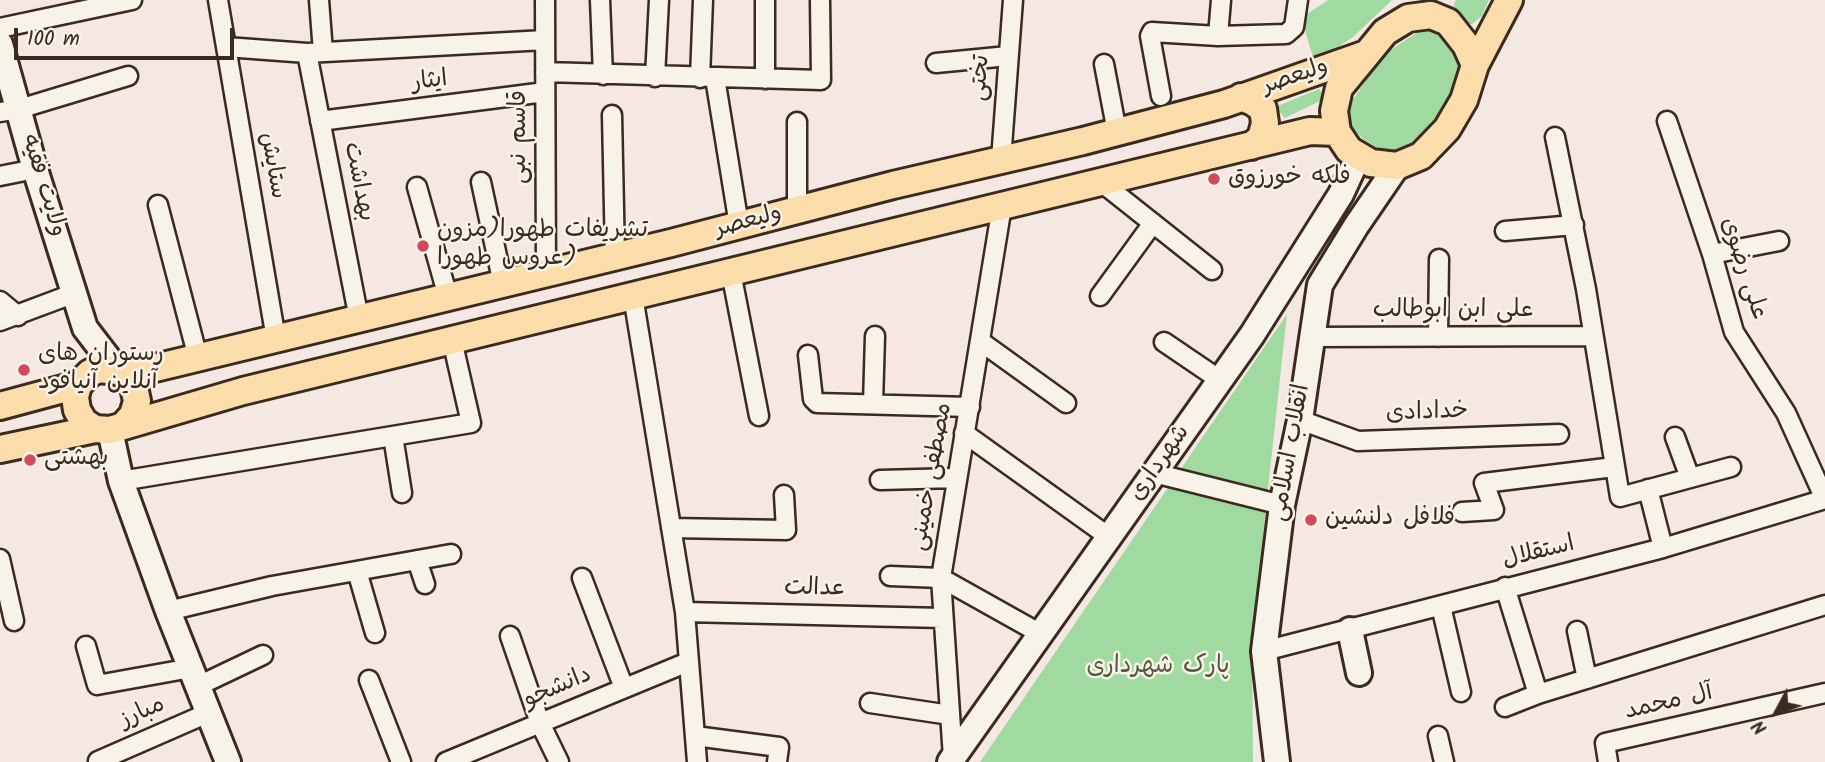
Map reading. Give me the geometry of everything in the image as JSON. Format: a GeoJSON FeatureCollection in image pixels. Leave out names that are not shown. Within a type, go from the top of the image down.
{"type":"FeatureCollection","features":[{"type":"Feature","properties":{"kind":"main road"},"geometry":{"type":"LineString","coordinates":[[1475,65],[1466,45],[1448,22],[1416,9],[1385,32],[1339,88],[1334,111],[1337,132],[1349,150],[1371,163],[1397,166],[1421,156],[1447,129],[1464,100],[1475,65],[1508,0]]}},
{"type":"Feature","properties":{"kind":"main road","name":"ولایت فقیه"},"geometry":{"type":"LineString","coordinates":[[0,44],[10,110],[34,169],[85,328],[80,382]]}},
{"type":"Feature","properties":{"kind":"main road","name":"ولیعصر"},"geometry":{"type":"LineString","coordinates":[[122,373],[198,358],[546,274],[1117,132],[1241,97],[1367,54]]}},
{"type":"Feature","properties":{"kind":"main road"},"geometry":{"type":"LineString","coordinates":[[1241,97],[1263,109],[1265,123],[1261,138],[1251,146]]}},
{"type":"Feature","properties":{"kind":"main road","name":"ولیعصر"},"geometry":{"type":"LineString","coordinates":[[0,449],[109,428],[243,391],[1310,131],[1337,132]]}},
{"type":"Feature","properties":{"kind":"main road","name":"شهرداری"},"geometry":{"type":"LineString","coordinates":[[952,760],[1252,335],[1341,194],[1358,157]]}},
{"type":"Feature","properties":{"kind":"main road","name":"انقلاب اسلامی"},"geometry":{"type":"LineString","coordinates":[[1277,762],[1264,651],[1282,505],[1300,420],[1320,285],[1397,166]]}},
{"type":"Feature","properties":{"kind":"main road","name":"ولایت فقیه"},"geometry":{"type":"LineString","coordinates":[[85,328],[122,373]]}},
{"type":"Feature","properties":{"kind":"main road"},"geometry":{"type":"LineString","coordinates":[[0,406],[80,382],[99,369],[122,373],[134,387],[137,401],[133,415],[109,428],[84,422],[76,411],[75,397],[80,382]]}},
{"type":"Feature","properties":{"kind":"main road"},"geometry":{"type":"LineString","coordinates":[[109,428],[121,481],[168,611],[228,762]]}},
{"type":"Feature","properties":{"kind":"main road"},"geometry":{"type":"LineString","coordinates":[[1350,630],[1359,673]]}},
{"type":"Feature","properties":{"kind":"street"},"geometry":{"type":"LineString","coordinates":[[0,28],[132,0]]}},
{"type":"Feature","properties":{"kind":"street","name":"ستایش"},"geometry":{"type":"LineString","coordinates":[[218,0],[276,339]]}},
{"type":"Feature","properties":{"kind":"street","name":"بهداشت"},"geometry":{"type":"LineString","coordinates":[[319,0],[315,53],[320,121],[359,319]]}},
{"type":"Feature","properties":{"kind":"street","name":"قاسم نبی"},"geometry":{"type":"LineString","coordinates":[[545,0],[546,274]]}},
{"type":"Feature","properties":{"kind":"street"},"geometry":{"type":"LineString","coordinates":[[600,0],[603,75]]}},
{"type":"Feature","properties":{"kind":"street"},"geometry":{"type":"LineString","coordinates":[[655,77],[659,0]]}},
{"type":"Feature","properties":{"kind":"street"},"geometry":{"type":"LineString","coordinates":[[703,0],[707,78],[739,225]]}},
{"type":"Feature","properties":{"kind":"street"},"geometry":{"type":"LineString","coordinates":[[765,0],[765,79]]}},
{"type":"Feature","properties":{"kind":"street"},"geometry":{"type":"LineString","coordinates":[[545,72],[821,80],[820,0]]}},
{"type":"Feature","properties":{"kind":"street","name":"تختی"},"geometry":{"type":"LineString","coordinates":[[1001,160],[1013,0]]}},
{"type":"Feature","properties":{"kind":"street"},"geometry":{"type":"LineString","coordinates":[[1218,36],[1221,0]]}},
{"type":"Feature","properties":{"kind":"street"},"geometry":{"type":"LineString","coordinates":[[1161,96],[1150,36],[1152,32],[1218,36],[1286,34],[1294,27],[1298,0]]}},
{"type":"Feature","properties":{"kind":"street"},"geometry":{"type":"LineString","coordinates":[[226,47],[315,53],[545,40]]}},
{"type":"Feature","properties":{"kind":"street"},"geometry":{"type":"LineString","coordinates":[[936,63],[1008,56]]}},
{"type":"Feature","properties":{"kind":"street"},"geometry":{"type":"LineString","coordinates":[[1104,64],[1117,132]]}},
{"type":"Feature","properties":{"kind":"street"},"geometry":{"type":"LineString","coordinates":[[10,110],[128,76]]}},
{"type":"Feature","properties":{"kind":"street","name":"ایثار"},"geometry":{"type":"LineString","coordinates":[[320,121],[545,92]]}},
{"type":"Feature","properties":{"kind":"street"},"geometry":{"type":"LineString","coordinates":[[612,116],[615,257]]}},
{"type":"Feature","properties":{"kind":"street","name":"علی رضوی"},"geometry":{"type":"LineString","coordinates":[[1667,121],[1712,254],[1734,332],[1786,413],[1825,499]]}},
{"type":"Feature","properties":{"kind":"street"},"geometry":{"type":"LineString","coordinates":[[797,122],[797,210]]}},
{"type":"Feature","properties":{"kind":"street"},"geometry":{"type":"LineString","coordinates":[[1555,137],[1574,225],[1620,496],[1731,467]]}},
{"type":"Feature","properties":{"kind":"street"},"geometry":{"type":"LineString","coordinates":[[0,176],[34,169]]}},
{"type":"Feature","properties":{"kind":"street"},"geometry":{"type":"LineString","coordinates":[[481,182],[503,284]]}},
{"type":"Feature","properties":{"kind":"street"},"geometry":{"type":"LineString","coordinates":[[1101,182],[1212,270]]}},
{"type":"Feature","properties":{"kind":"street"},"geometry":{"type":"LineString","coordinates":[[417,187],[449,297]]}},
{"type":"Feature","properties":{"kind":"street"},"geometry":{"type":"LineString","coordinates":[[158,205],[198,358]]}},
{"type":"Feature","properties":{"kind":"street","name":"مصطفی خمینی"},"geometry":{"type":"LineString","coordinates":[[952,760],[941,578],[1002,206]]}},
{"type":"Feature","properties":{"kind":"street"},"geometry":{"type":"LineString","coordinates":[[1100,296],[1153,223]]}},
{"type":"Feature","properties":{"kind":"street"},"geometry":{"type":"LineString","coordinates":[[1506,231],[1574,225]]}},
{"type":"Feature","properties":{"kind":"street"},"geometry":{"type":"LineString","coordinates":[[1712,254],[1779,241]]}},
{"type":"Feature","properties":{"kind":"street"},"geometry":{"type":"LineString","coordinates":[[1438,337],[1439,259]]}},
{"type":"Feature","properties":{"kind":"street"},"geometry":{"type":"LineString","coordinates":[[731,272],[759,416]]}},
{"type":"Feature","properties":{"kind":"street"},"geometry":{"type":"LineString","coordinates":[[0,321],[75,293]]}},
{"type":"Feature","properties":{"kind":"street"},"geometry":{"type":"LineString","coordinates":[[633,296],[685,612],[697,762]]}},
{"type":"Feature","properties":{"kind":"street"},"geometry":{"type":"LineString","coordinates":[[0,302],[18,316]]}},
{"type":"Feature","properties":{"kind":"street"},"geometry":{"type":"LineString","coordinates":[[873,404],[875,336]]}},
{"type":"Feature","properties":{"kind":"street","name":"علی ابن ابوطالب"},"geometry":{"type":"LineString","coordinates":[[1312,337],[1594,336]]}},
{"type":"Feature","properties":{"kind":"street"},"geometry":{"type":"LineString","coordinates":[[121,481],[471,424],[452,340]]}},
{"type":"Feature","properties":{"kind":"street"},"geometry":{"type":"LineString","coordinates":[[980,341],[1066,403]]}},
{"type":"Feature","properties":{"kind":"street"},"geometry":{"type":"LineString","coordinates":[[1164,342],[1220,380]]}},
{"type":"Feature","properties":{"kind":"street"},"geometry":{"type":"LineString","coordinates":[[808,355],[815,401],[970,407]]}},
{"type":"Feature","properties":{"kind":"street","name":"خدادادی"},"geometry":{"type":"LineString","coordinates":[[1300,420],[1358,441],[1559,434]]}},
{"type":"Feature","properties":{"kind":"street"},"geometry":{"type":"LineString","coordinates":[[964,433],[1109,537]]}},
{"type":"Feature","properties":{"kind":"street"},"geometry":{"type":"LineString","coordinates":[[393,436],[402,493]]}},
{"type":"Feature","properties":{"kind":"street"},"geometry":{"type":"LineString","coordinates":[[1675,437],[1690,478]]}},
{"type":"Feature","properties":{"kind":"street"},"geometry":{"type":"LineString","coordinates":[[1462,512],[1494,510],[1485,483],[1614,467]]}},
{"type":"Feature","properties":{"kind":"street"},"geometry":{"type":"LineString","coordinates":[[1154,472],[1282,505]]}},
{"type":"Feature","properties":{"kind":"street"},"geometry":{"type":"LineString","coordinates":[[880,480],[957,478]]}},
{"type":"Feature","properties":{"kind":"street"},"geometry":{"type":"LineString","coordinates":[[1648,489],[1663,548]]}},
{"type":"Feature","properties":{"kind":"street"},"geometry":{"type":"LineString","coordinates":[[671,528],[786,530],[785,495]]}},
{"type":"Feature","properties":{"kind":"street","name":"استقلال"},"geometry":{"type":"LineString","coordinates":[[1264,651],[1663,548],[1825,499]]}},
{"type":"Feature","properties":{"kind":"street"},"geometry":{"type":"LineString","coordinates":[[168,611],[272,586],[451,554]]}},
{"type":"Feature","properties":{"kind":"street"},"geometry":{"type":"LineString","coordinates":[[0,559],[14,621]]}},
{"type":"Feature","properties":{"kind":"street"},"geometry":{"type":"LineString","coordinates":[[418,560],[425,584]]}},
{"type":"Feature","properties":{"kind":"street"},"geometry":{"type":"LineString","coordinates":[[357,571],[375,633]]}},
{"type":"Feature","properties":{"kind":"street"},"geometry":{"type":"LineString","coordinates":[[890,576],[941,578],[1041,634]]}},
{"type":"Feature","properties":{"kind":"street"},"geometry":{"type":"LineString","coordinates":[[582,578],[624,688]]}},
{"type":"Feature","properties":{"kind":"street"},"geometry":{"type":"LineString","coordinates":[[1505,587],[1538,694]]}},
{"type":"Feature","properties":{"kind":"street"},"geometry":{"type":"LineString","coordinates":[[1505,707],[1538,694],[1825,605]]}},
{"type":"Feature","properties":{"kind":"street"},"geometry":{"type":"LineString","coordinates":[[1441,606],[1461,692]]}},
{"type":"Feature","properties":{"kind":"street","name":"عدالت"},"geometry":{"type":"LineString","coordinates":[[685,612],[943,618]]}},
{"type":"Feature","properties":{"kind":"street"},"geometry":{"type":"LineString","coordinates":[[1577,631],[1587,679]]}},
{"type":"Feature","properties":{"kind":"street"},"geometry":{"type":"LineString","coordinates":[[510,636],[540,723],[559,762]]}},
{"type":"Feature","properties":{"kind":"street"},"geometry":{"type":"LineString","coordinates":[[86,646],[97,685],[194,677],[263,655]]}},
{"type":"Feature","properties":{"kind":"street","name":"دانشجو"},"geometry":{"type":"LineString","coordinates":[[446,762],[688,662]]}},
{"type":"Feature","properties":{"kind":"street"},"geometry":{"type":"LineString","coordinates":[[369,680],[401,762]]}},
{"type":"Feature","properties":{"kind":"street","name":"آل محمد"},"geometry":{"type":"LineString","coordinates":[[1608,762],[1605,743],[1825,693]]}},
{"type":"Feature","properties":{"kind":"street"},"geometry":{"type":"LineString","coordinates":[[870,703],[950,715]]}},
{"type":"Feature","properties":{"kind":"street","name":"مبارز"},"geometry":{"type":"LineString","coordinates":[[98,761],[208,713]]}},
{"type":"Feature","properties":{"kind":"street"},"geometry":{"type":"LineString","coordinates":[[695,736],[779,747],[777,762]]}},
{"type":"Feature","properties":{"kind":"street"},"geometry":{"type":"LineString","coordinates":[[1438,736],[1444,762]]}},
{"type":"Feature","properties":{"kind":"green space"},"geometry":{"type":"Polygon","coordinates":[[[1328,0],[1392,0],[1353,37],[1314,60],[1301,18],[1328,0]]]}},
{"type":"Feature","properties":{"kind":"green space"},"geometry":{"type":"Polygon","coordinates":[[[1456,0],[1489,0],[1482,16],[1472,24],[1463,24],[1455,15],[1456,0]]]}},
{"type":"Feature","properties":{"kind":"green space"},"geometry":{"type":"Polygon","coordinates":[[[1421,30],[1444,32],[1455,45],[1461,86],[1421,136],[1399,153],[1384,152],[1363,139],[1351,126],[1346,110],[1383,55],[1421,30]]]}},
{"type":"Feature","properties":{"kind":"green space"},"geometry":{"type":"Polygon","coordinates":[[[1319,89],[1326,98],[1285,118],[1275,107],[1319,89]]]}},
{"type":"Feature","properties":{"kind":"green space","name":"پارک شهرداری"},"geometry":{"type":"Polygon","coordinates":[[[1287,314],[1252,636],[1253,762],[980,762],[1287,314]]]}},
{"type":"Feature","properties":{"kind":"place","name":"فلکه خورزوق"},"geometry":{"type":"Point","coordinates":[1214,179]}},
{"type":"Feature","properties":{"kind":"place","name":"تشریفات طهورا(مزون عروس طهورا)"},"geometry":{"type":"Point","coordinates":[423,246]}},
{"type":"Feature","properties":{"kind":"place","name":"رستوران های آنلاین آنیافود"},"geometry":{"type":"Point","coordinates":[24,370]}},
{"type":"Feature","properties":{"kind":"place","name":"بهشتی"},"geometry":{"type":"Point","coordinates":[30,460]}},
{"type":"Feature","properties":{"kind":"place","name":"فلافل دلنشین"},"geometry":{"type":"Point","coordinates":[1311,520]}}]}
